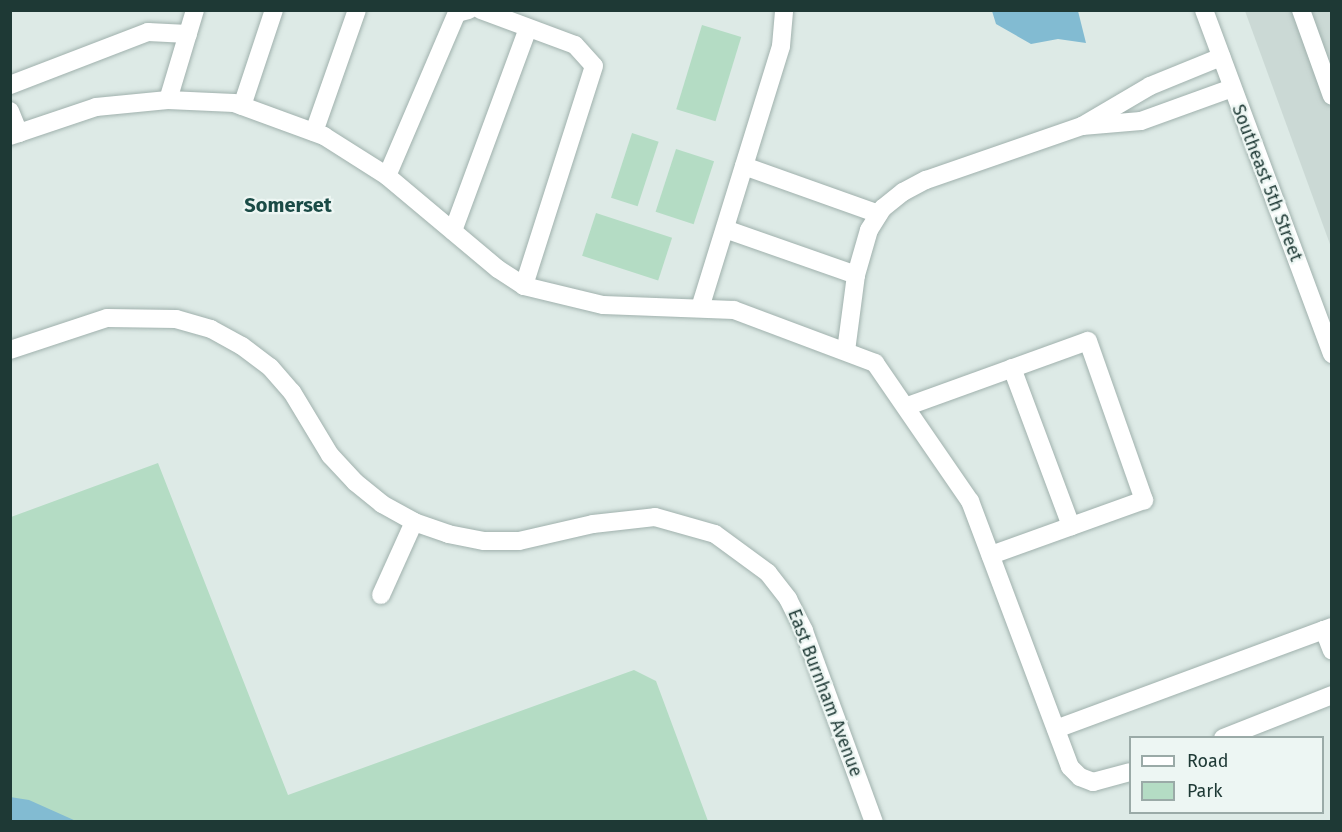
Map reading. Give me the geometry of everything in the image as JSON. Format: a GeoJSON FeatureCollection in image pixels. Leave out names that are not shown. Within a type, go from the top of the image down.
{"type":"FeatureCollection","features":[{"type":"Feature","properties":{"kind":"street"},"geometry":{"type":"LineString","coordinates":[[168,100],[195,10]]}},
{"type":"Feature","properties":{"kind":"street"},"geometry":{"type":"LineString","coordinates":[[242,106],[274,10]]}},
{"type":"Feature","properties":{"kind":"street"},"geometry":{"type":"LineString","coordinates":[[314,132],[357,10]]}},
{"type":"Feature","properties":{"kind":"street"},"geometry":{"type":"LineString","coordinates":[[387,176],[457,13],[469,10]]}},
{"type":"Feature","properties":{"kind":"street"},"geometry":{"type":"LineString","coordinates":[[481,10],[575,45],[594,66],[524,286]]}},
{"type":"Feature","properties":{"kind":"street"},"geometry":{"type":"LineString","coordinates":[[700,308],[781,46],[784,10]]}},
{"type":"Feature","properties":{"kind":"street","name":"Southeast 5th Street"},"geometry":{"type":"LineString","coordinates":[[1203,10],[1332,354]]}},
{"type":"Feature","properties":{"kind":"street"},"geometry":{"type":"LineString","coordinates":[[1301,10],[1332,96]]}},
{"type":"Feature","properties":{"kind":"street"},"geometry":{"type":"LineString","coordinates":[[453,231],[528,28]]}},
{"type":"Feature","properties":{"kind":"street"},"geometry":{"type":"LineString","coordinates":[[10,85],[148,32],[188,34]]}},
{"type":"Feature","properties":{"kind":"street"},"geometry":{"type":"LineString","coordinates":[[846,351],[856,275],[869,230],[879,214],[903,192],[926,180],[1082,126],[1150,86],[1221,57]]}},
{"type":"Feature","properties":{"kind":"street"},"geometry":{"type":"LineString","coordinates":[[1082,126],[1141,121],[1232,88]]}},
{"type":"Feature","properties":{"kind":"street"},"geometry":{"type":"LineString","coordinates":[[10,111],[15,135],[96,107],[168,100],[242,106],[314,132],[387,176],[524,286],[603,305],[734,310],[875,363],[908,406],[970,501],[1070,767],[1080,777],[1104,782],[1129,773]]}},
{"type":"Feature","properties":{"kind":"street"},"geometry":{"type":"LineString","coordinates":[[744,166],[879,214]]}},
{"type":"Feature","properties":{"kind":"street"},"geometry":{"type":"LineString","coordinates":[[725,230],[856,275]]}},
{"type":"Feature","properties":{"kind":"street","name":"East Burnham Avenue"},"geometry":{"type":"LineString","coordinates":[[10,350],[107,318],[176,319],[211,329],[242,346],[270,367],[292,392],[330,455],[355,482],[382,504],[414,522],[448,534],[519,541],[603,522],[655,517],[715,534],[742,550],[768,573],[788,599],[804,631],[874,822]]}},
{"type":"Feature","properties":{"kind":"street"},"geometry":{"type":"LineString","coordinates":[[908,406],[1088,341],[1144,500],[991,555]]}},
{"type":"Feature","properties":{"kind":"street"},"geometry":{"type":"LineString","coordinates":[[1012,368],[1071,526]]}},
{"type":"Feature","properties":{"kind":"street"},"geometry":{"type":"LineString","coordinates":[[381,595],[414,522]]}},
{"type":"Feature","properties":{"kind":"street"},"geometry":{"type":"LineString","coordinates":[[1056,729],[1328,628],[1332,651]]}},
{"type":"Feature","properties":{"kind":"street"},"geometry":{"type":"LineString","coordinates":[[1229,736],[1332,695]]}},
{"type":"Feature","properties":{"kind":"shaded area"},"geometry":{"type":"Polygon","coordinates":[[[1245,11],[1331,11],[1331,247],[1245,11]]]}},
{"type":"Feature","properties":{"kind":"green space"},"geometry":{"type":"Polygon","coordinates":[[[702,25],[741,37],[715,121],[676,109],[702,25]]]}},
{"type":"Feature","properties":{"kind":"green space"},"geometry":{"type":"Polygon","coordinates":[[[632,133],[659,142],[638,206],[611,198],[632,133]]]}},
{"type":"Feature","properties":{"kind":"green space"},"geometry":{"type":"Polygon","coordinates":[[[676,149],[714,161],[694,224],[656,212],[676,149]]]}},
{"type":"Feature","properties":{"kind":"green space"},"geometry":{"type":"Polygon","coordinates":[[[596,213],[672,238],[658,281],[582,256],[596,213]]]}},
{"type":"Feature","properties":{"kind":"green space"},"geometry":{"type":"Polygon","coordinates":[[[158,463],[288,795],[634,670],[656,681],[708,821],[11,822],[11,517],[158,463]]]}},
{"type":"Feature","properties":{"kind":"water"},"geometry":{"type":"Polygon","coordinates":[[[992,11],[1078,11],[1086,43],[1058,39],[1031,44],[996,24],[992,11]]]}},
{"type":"Feature","properties":{"kind":"water"},"geometry":{"type":"Polygon","coordinates":[[[10,797],[29,800],[76,821],[11,821],[10,797]]]}},
{"type":"Feature","properties":{"kind":"district","name":"Somerset"},"geometry":{"type":"Point","coordinates":[288,205]}}]}
